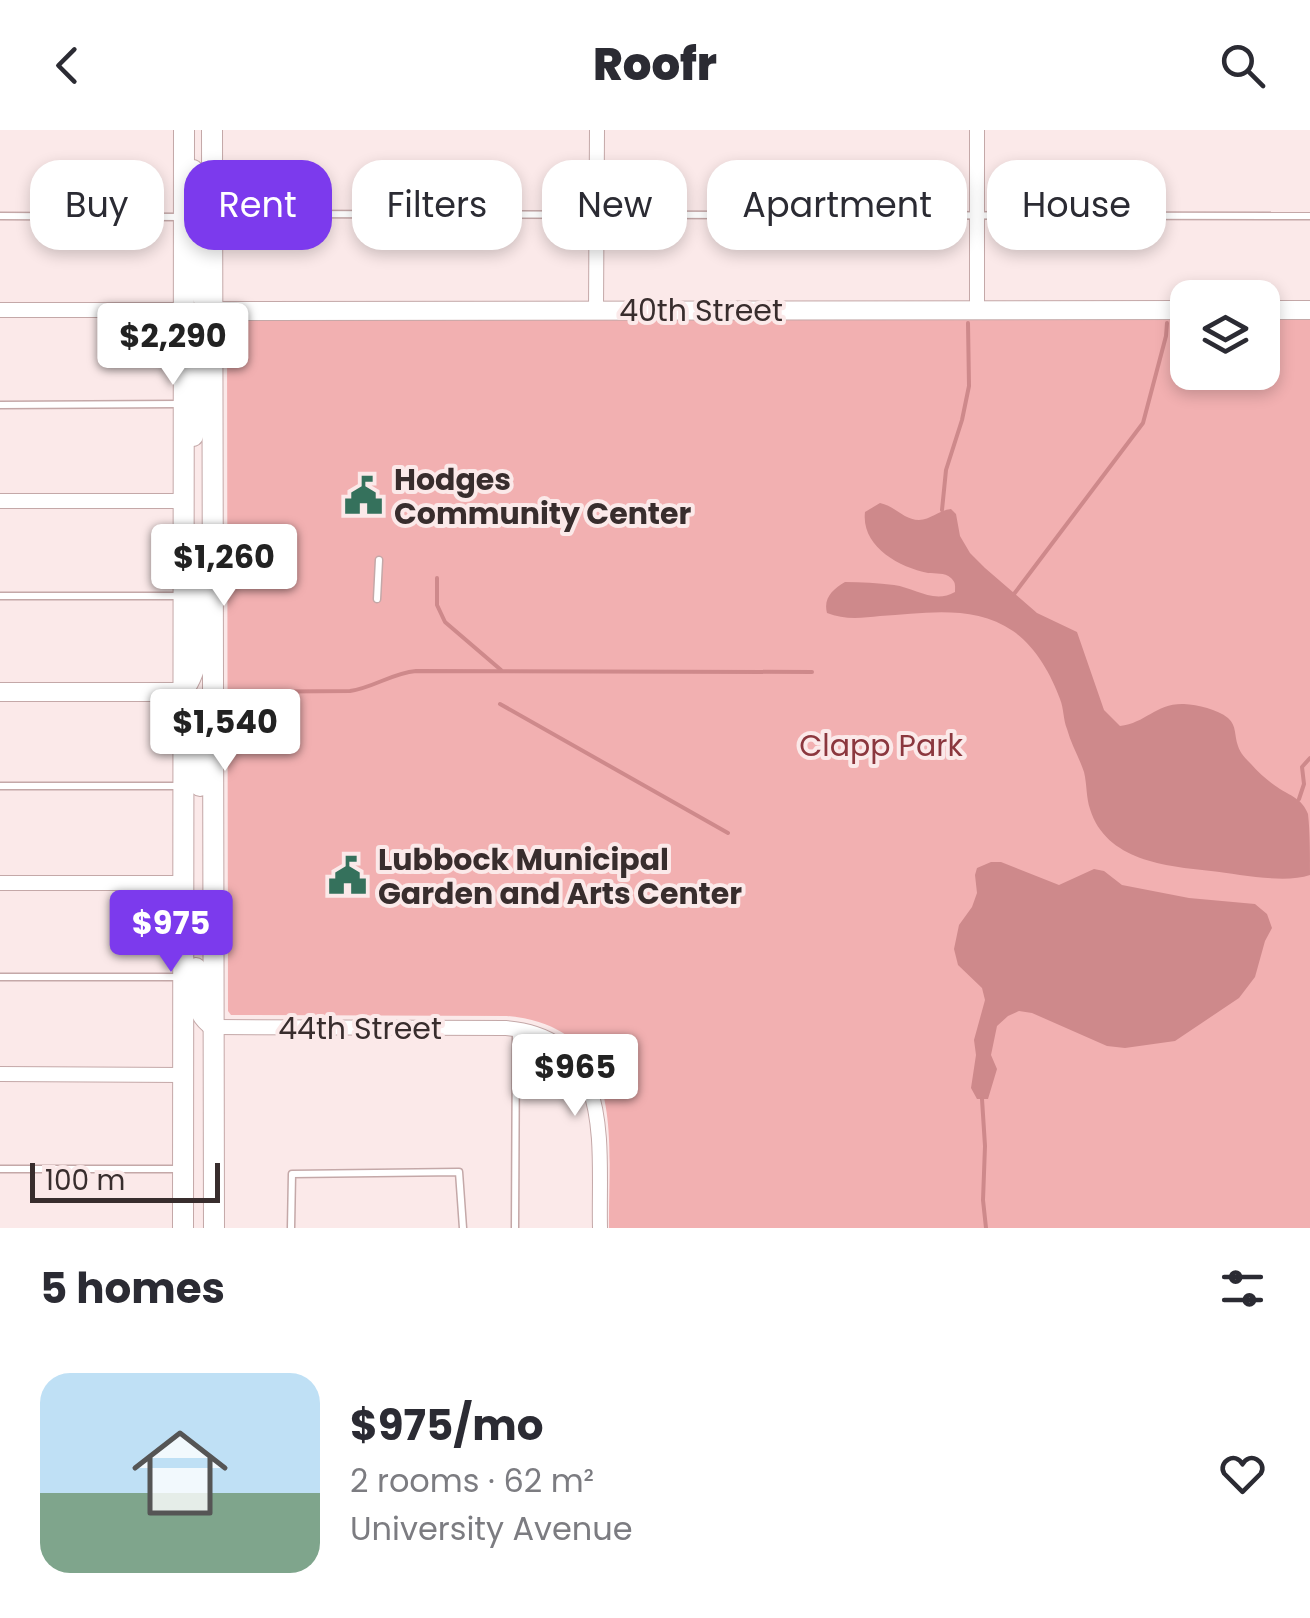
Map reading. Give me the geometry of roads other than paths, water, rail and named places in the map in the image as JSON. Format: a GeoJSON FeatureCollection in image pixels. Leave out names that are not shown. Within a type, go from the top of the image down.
{"type":"FeatureCollection","features":[{"type":"Feature","properties":{"kind":"main road"},"geometry":{"type":"LineString","coordinates":[[212,130],[212,160]]}},
{"type":"Feature","properties":{"kind":"main road"},"geometry":{"type":"LineString","coordinates":[[184,131],[198,196],[202,298],[214,310]]}},
{"type":"Feature","properties":{"kind":"main road"},"geometry":{"type":"LineString","coordinates":[[183,1228],[184,131]]}},
{"type":"Feature","properties":{"kind":"main road"},"geometry":{"type":"LineString","coordinates":[[213,250],[214,1228]]}},
{"type":"Feature","properties":{"kind":"main road"},"geometry":{"type":"LineString","coordinates":[[184,497],[198,407],[198,344],[204,321],[214,310]]}},
{"type":"Feature","properties":{"kind":"main road"},"geometry":{"type":"LineString","coordinates":[[182,692],[193,677],[199,650],[200,563],[214,501]]}},
{"type":"Feature","properties":{"kind":"main road"},"geometry":{"type":"LineString","coordinates":[[182,692],[194,706],[199,728],[200,806],[214,882]]}},
{"type":"Feature","properties":{"kind":"main road"},"geometry":{"type":"LineString","coordinates":[[183,882],[192,916],[198,1008],[204,1020],[214,1027]]}},
{"type":"Feature","properties":{"kind":"street"},"geometry":{"type":"LineString","coordinates":[[597,130],[597,160]]}},
{"type":"Feature","properties":{"kind":"street"},"geometry":{"type":"LineString","coordinates":[[977,130],[977,310]]}},
{"type":"Feature","properties":{"kind":"street"},"geometry":{"type":"LineString","coordinates":[[596,250],[596,310]]}},
{"type":"Feature","properties":{"kind":"street"},"geometry":{"type":"LineString","coordinates":[[0,310],[182,310]]}},
{"type":"Feature","properties":{"kind":"street","name":"40th Street"},"geometry":{"type":"LineString","coordinates":[[214,310],[1170,310]]}},
{"type":"Feature","properties":{"kind":"street"},"geometry":{"type":"LineString","coordinates":[[1280,310],[1310,310]]}},
{"type":"Feature","properties":{"kind":"street"},"geometry":{"type":"LineString","coordinates":[[0,501],[184,497]]}},
{"type":"Feature","properties":{"kind":"street"},"geometry":{"type":"LineString","coordinates":[[0,692],[182,692]]}},
{"type":"Feature","properties":{"kind":"street"},"geometry":{"type":"LineString","coordinates":[[0,882],[183,882]]}},
{"type":"Feature","properties":{"kind":"street","name":"44th Street"},"geometry":{"type":"LineString","coordinates":[[214,1027],[511,1028]]}},
{"type":"Feature","properties":{"kind":"street"},"geometry":{"type":"LineString","coordinates":[[511,1028],[526,1030],[562,1047],[586,1076],[596,1107],[600,1228]]}},
{"type":"Feature","properties":{"kind":"street"},"geometry":{"type":"LineString","coordinates":[[0,1074],[182,1074]]}},
{"type":"Feature","properties":{"kind":"lane"},"geometry":{"type":"LineString","coordinates":[[332,214],[542,215]]}},
{"type":"Feature","properties":{"kind":"lane"},"geometry":{"type":"LineString","coordinates":[[687,215],[1310,216]]}},
{"type":"Feature","properties":{"kind":"lane"},"geometry":{"type":"LineString","coordinates":[[0,216],[183,217]]}},
{"type":"Feature","properties":{"kind":"lane"},"geometry":{"type":"LineString","coordinates":[[0,405],[183,404]]}},
{"type":"Feature","properties":{"kind":"lane"},"geometry":{"type":"LineString","coordinates":[[377,599],[379,560]]}},
{"type":"Feature","properties":{"kind":"lane"},"geometry":{"type":"LineString","coordinates":[[0,596],[183,596]]}},
{"type":"Feature","properties":{"kind":"lane"},"geometry":{"type":"LineString","coordinates":[[0,786],[182,786]]}},
{"type":"Feature","properties":{"kind":"lane"},"geometry":{"type":"LineString","coordinates":[[0,977],[183,977]]}},
{"type":"Feature","properties":{"kind":"lane"},"geometry":{"type":"LineString","coordinates":[[511,1028],[516,1228]]}},
{"type":"Feature","properties":{"kind":"lane"},"geometry":{"type":"LineString","coordinates":[[0,1169],[183,1169]]}},
{"type":"Feature","properties":{"kind":"lane"},"geometry":{"type":"LineString","coordinates":[[290,1228],[292,1174],[459,1172],[463,1228]]}},
{"type":"Feature","properties":{"kind":"waterway"},"geometry":{"type":"LineString","coordinates":[[942,510],[946,470],[969,386],[968,323]]}},
{"type":"Feature","properties":{"kind":"waterway"},"geometry":{"type":"LineString","coordinates":[[1014,594],[1143,423],[1167,323]]}},
{"type":"Feature","properties":{"kind":"waterway"},"geometry":{"type":"LineString","coordinates":[[437,578],[437,605],[445,622],[501,670]]}},
{"type":"Feature","properties":{"kind":"waterway"},"geometry":{"type":"LineString","coordinates":[[233,692],[350,691],[416,671],[812,672]]}},
{"type":"Feature","properties":{"kind":"waterway"},"geometry":{"type":"LineString","coordinates":[[500,704],[728,833]]}},
{"type":"Feature","properties":{"kind":"waterway"},"geometry":{"type":"LineString","coordinates":[[1299,799],[1304,784],[1302,767],[1310,758]]}},
{"type":"Feature","properties":{"kind":"waterway"},"geometry":{"type":"LineString","coordinates":[[982,1099],[986,1228]]}},
{"type":"Feature","properties":{"kind":"place","name":"Hodges Community Center"},"geometry":{"type":"Point","coordinates":[364,496]}},
{"type":"Feature","properties":{"kind":"place","name":"Lubbock Municipal Garden and Arts Center"},"geometry":{"type":"Point","coordinates":[348,876]}},
{"type":"Feature","properties":{"kind":"park label","name":"Clapp Park"},"geometry":{"type":"Point","coordinates":[881,745]}}]}
